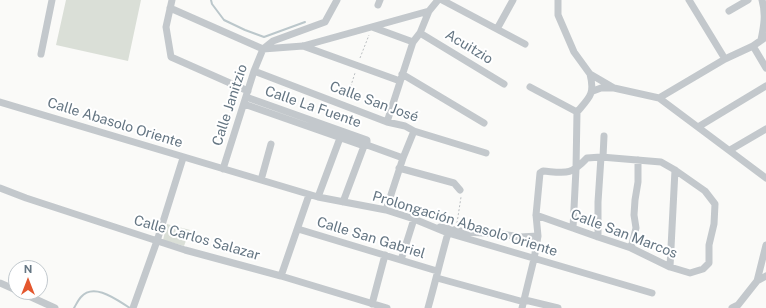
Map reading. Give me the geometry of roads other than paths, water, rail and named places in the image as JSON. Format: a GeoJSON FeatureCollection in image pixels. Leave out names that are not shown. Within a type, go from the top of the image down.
{"type":"FeatureCollection","features":[{"type":"Feature","properties":{"kind":"street"},"geometry":{"type":"LineString","coordinates":[[40,54],[52,0]]}},
{"type":"Feature","properties":{"kind":"street"},"geometry":{"type":"LineString","coordinates":[[172,0],[170,8],[263,50],[303,46],[429,11]]}},
{"type":"Feature","properties":{"kind":"street"},"geometry":{"type":"LineString","coordinates":[[263,50],[273,41],[325,22],[337,0]]}},
{"type":"Feature","properties":{"kind":"street"},"geometry":{"type":"LineString","coordinates":[[387,122],[413,42],[420,33],[429,11],[438,0]]}},
{"type":"Feature","properties":{"kind":"street"},"geometry":{"type":"LineString","coordinates":[[442,0],[525,44]]}},
{"type":"Feature","properties":{"kind":"street"},"geometry":{"type":"LineString","coordinates":[[497,29],[513,0]]}},
{"type":"Feature","properties":{"kind":"street"},"geometry":{"type":"LineString","coordinates":[[558,0],[558,15],[574,52],[590,74],[614,88]]}},
{"type":"Feature","properties":{"kind":"street"},"geometry":{"type":"LineString","coordinates":[[689,0],[726,59]]}},
{"type":"Feature","properties":{"kind":"street"},"geometry":{"type":"LineString","coordinates":[[729,11],[748,0]]}},
{"type":"Feature","properties":{"kind":"street"},"geometry":{"type":"LineString","coordinates":[[659,98],[764,39],[766,8],[762,0]]}},
{"type":"Feature","properties":{"kind":"street","name":"Calle La Fuente"},"geometry":{"type":"LineString","coordinates":[[170,8],[166,27],[171,57],[246,97],[340,138],[403,158]]}},
{"type":"Feature","properties":{"kind":"street"},"geometry":{"type":"LineString","coordinates":[[372,27],[413,42]]}},
{"type":"Feature","properties":{"kind":"street","name":"Acuitzio"},"geometry":{"type":"LineString","coordinates":[[420,33],[504,84]]}},
{"type":"Feature","properties":{"kind":"street"},"geometry":{"type":"LineString","coordinates":[[303,46],[401,78],[484,123]]}},
{"type":"Feature","properties":{"kind":"street"},"geometry":{"type":"LineString","coordinates":[[753,46],[766,68]]}},
{"type":"Feature","properties":{"kind":"street","name":"Calle Janitzio"},"geometry":{"type":"LineString","coordinates":[[224,169],[254,71],[263,50]]}},
{"type":"Feature","properties":{"kind":"street","name":"Calle San José"},"geometry":{"type":"LineString","coordinates":[[254,71],[387,122],[405,126],[414,131],[486,153]]}},
{"type":"Feature","properties":{"kind":"street"},"geometry":{"type":"LineString","coordinates":[[574,228],[577,112],[591,97],[593,91],[590,74]]}},
{"type":"Feature","properties":{"kind":"street"},"geometry":{"type":"LineString","coordinates":[[698,127],[766,86]]}},
{"type":"Feature","properties":{"kind":"street"},"geometry":{"type":"LineString","coordinates":[[530,87],[577,112]]}},
{"type":"Feature","properties":{"kind":"street"},"geometry":{"type":"LineString","coordinates":[[593,91],[601,88],[614,88],[659,98],[766,178]]}},
{"type":"Feature","properties":{"kind":"street","name":"Calle Abasolo Oriente"},"geometry":{"type":"LineString","coordinates":[[0,102],[183,158],[224,169]]}},
{"type":"Feature","properties":{"kind":"street","name":"Calle La Fuente"},"geometry":{"type":"LineString","coordinates":[[308,123],[367,140],[343,202]]}},
{"type":"Feature","properties":{"kind":"street"},"geometry":{"type":"LineString","coordinates":[[730,150],[766,129]]}},
{"type":"Feature","properties":{"kind":"street"},"geometry":{"type":"LineString","coordinates":[[386,210],[399,168],[414,131]]}},
{"type":"Feature","properties":{"kind":"street"},"geometry":{"type":"LineString","coordinates":[[598,237],[598,202],[604,136]]}},
{"type":"Feature","properties":{"kind":"street"},"geometry":{"type":"LineString","coordinates":[[318,197],[340,138]]}},
{"type":"Feature","properties":{"kind":"street"},"geometry":{"type":"LineString","coordinates":[[261,180],[271,144]]}},
{"type":"Feature","properties":{"kind":"street"},"geometry":{"type":"LineString","coordinates":[[524,304],[538,236],[536,215],[540,173],[543,171],[566,173],[576,169],[587,158],[602,157],[661,162],[675,170],[670,267]]}},
{"type":"Feature","properties":{"kind":"street"},"geometry":{"type":"LineString","coordinates":[[135,305],[183,158]]}},
{"type":"Feature","properties":{"kind":"street"},"geometry":{"type":"LineString","coordinates":[[631,248],[636,228],[634,215],[638,182],[638,160]]}},
{"type":"Feature","properties":{"kind":"street"},"geometry":{"type":"LineString","coordinates":[[399,168],[454,183],[460,190]]}},
{"type":"Feature","properties":{"kind":"street","name":"Prolongación Abasolo Oriente"},"geometry":{"type":"LineString","coordinates":[[224,169],[310,195],[386,210],[414,219],[448,233],[652,293]]}},
{"type":"Feature","properties":{"kind":"street","name":"Calle San Marcos"},"geometry":{"type":"LineString","coordinates":[[536,215],[631,248],[670,267],[690,273],[703,269],[709,263],[709,245],[714,224],[715,204],[705,191],[675,170]]}},
{"type":"Feature","properties":{"kind":"street","name":"Calle Carlos Salazar"},"geometry":{"type":"LineString","coordinates":[[0,188],[26,198],[185,250],[281,276],[387,308]]}},
{"type":"Feature","properties":{"kind":"street"},"geometry":{"type":"LineString","coordinates":[[281,276],[310,195]]}},
{"type":"Feature","properties":{"kind":"street"},"geometry":{"type":"LineString","coordinates":[[401,260],[414,219]]}},
{"type":"Feature","properties":{"kind":"street"},"geometry":{"type":"LineString","coordinates":[[422,223],[465,232],[501,234],[520,237],[538,236]]}},
{"type":"Feature","properties":{"kind":"street","name":"Calle San Gabriel"},"geometry":{"type":"LineString","coordinates":[[298,229],[401,260],[437,275],[524,304],[558,308]]}},
{"type":"Feature","properties":{"kind":"street"},"geometry":{"type":"LineString","coordinates":[[428,308],[448,233]]}},
{"type":"Feature","properties":{"kind":"street"},"geometry":{"type":"LineString","coordinates":[[757,281],[766,245]]}},
{"type":"Feature","properties":{"kind":"street"},"geometry":{"type":"LineString","coordinates":[[372,304],[385,255]]}},
{"type":"Feature","properties":{"kind":"street"},"geometry":{"type":"LineString","coordinates":[[732,308],[738,305],[757,281],[766,276]]}},
{"type":"Feature","properties":{"kind":"street"},"geometry":{"type":"LineString","coordinates":[[38,300],[55,308]]}},
{"type":"Feature","properties":{"kind":"waterway"},"geometry":{"type":"LineString","coordinates":[[211,0],[212,4],[224,20],[264,37],[305,22]]}},
{"type":"Feature","properties":{"kind":"waterway"},"geometry":{"type":"LineString","coordinates":[[74,308],[81,297],[92,291],[106,294],[130,308]]}}]}
